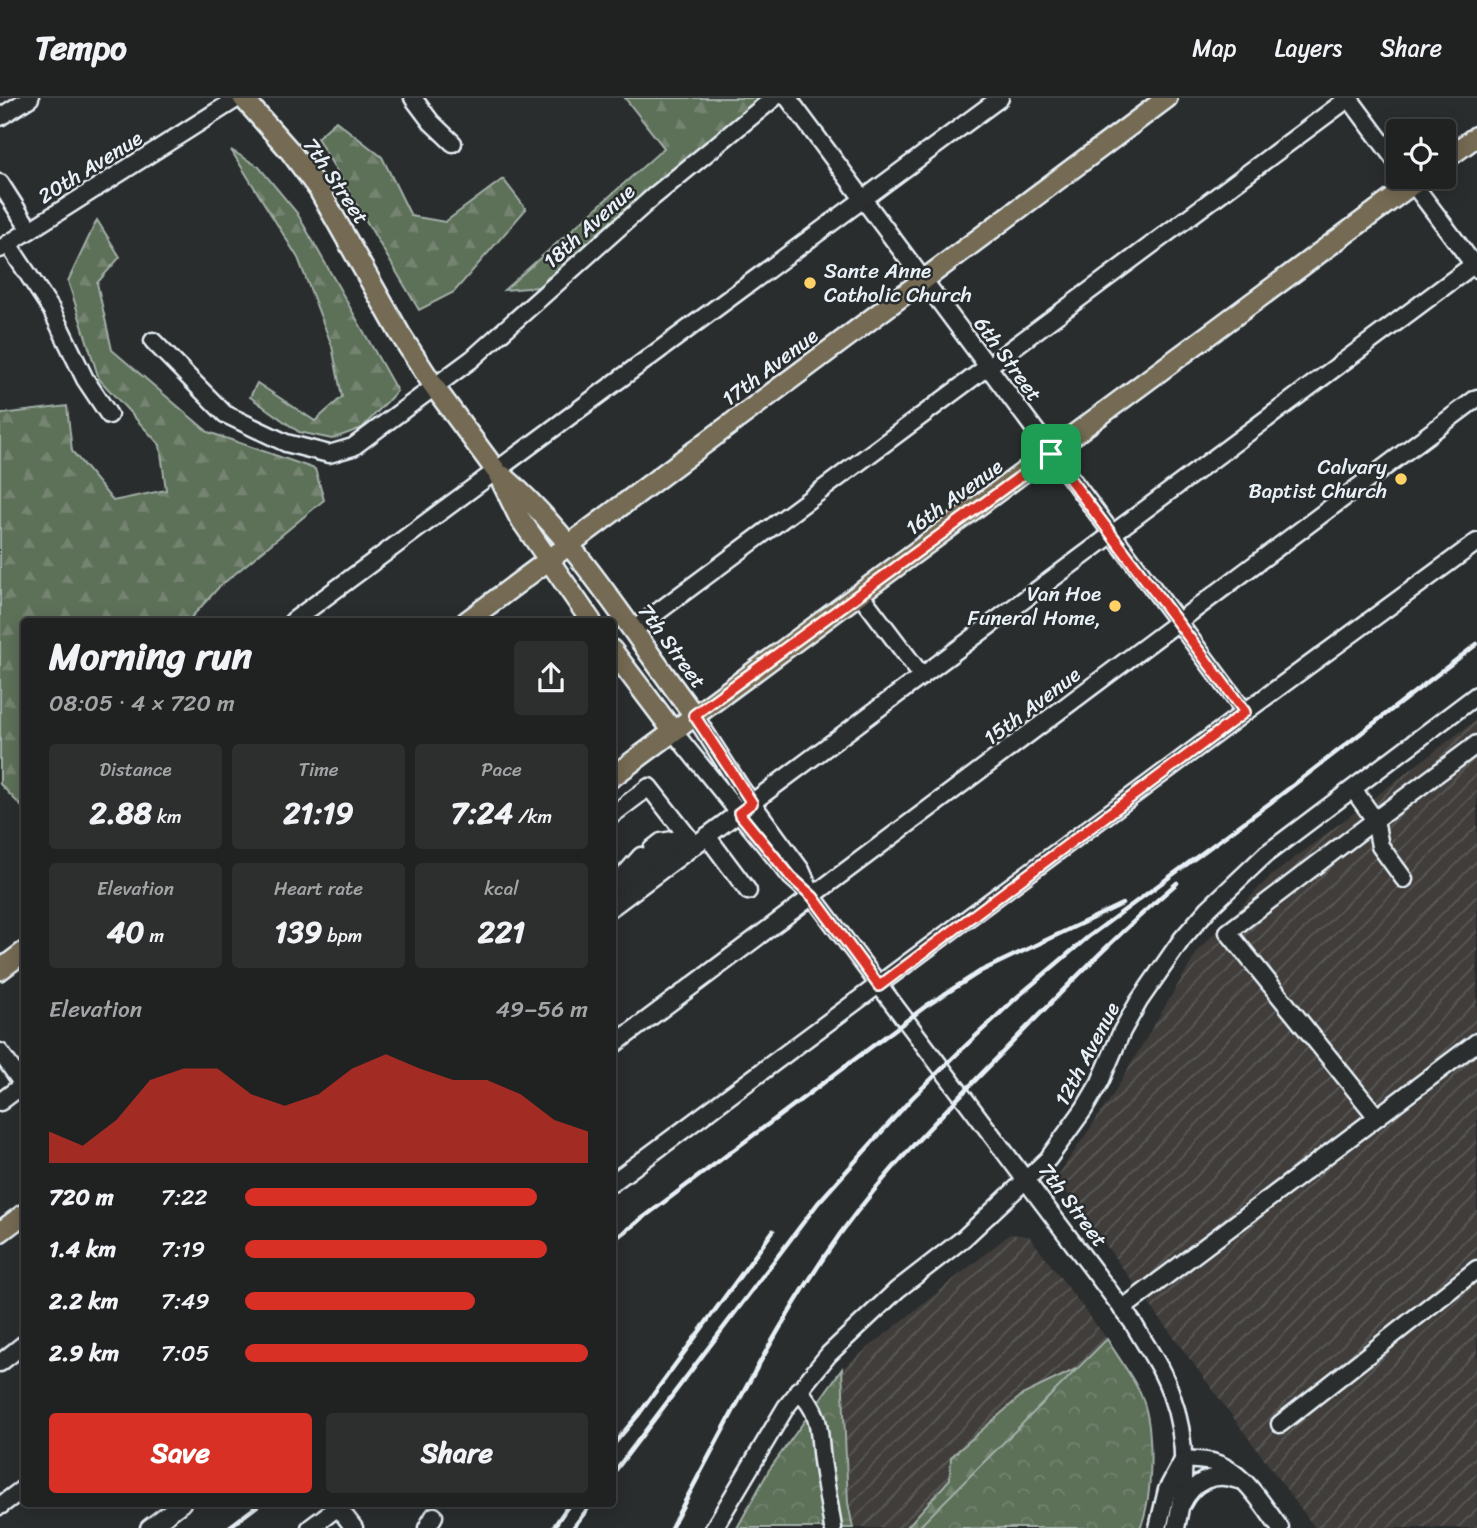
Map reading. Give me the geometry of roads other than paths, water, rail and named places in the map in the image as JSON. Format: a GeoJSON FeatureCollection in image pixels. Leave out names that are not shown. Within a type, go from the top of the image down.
{"type":"FeatureCollection","features":[{"type":"Feature","properties":{"kind":"main road","name":"7th Street"},"geometry":{"type":"LineString","coordinates":[[241,98],[290,151],[319,190],[400,334],[435,388],[497,472],[519,517],[589,618]]}},
{"type":"Feature","properties":{"kind":"main road","name":"17th Avenue"},"geometry":{"type":"LineString","coordinates":[[471,618],[1167,98]]}},
{"type":"Feature","properties":{"kind":"main road"},"geometry":{"type":"LineString","coordinates":[[1456,151],[1477,136]]}},
{"type":"Feature","properties":{"kind":"main road","name":"16th Avenue"},"geometry":{"type":"LineString","coordinates":[[616,774],[1051,454],[1401,189]]}},
{"type":"Feature","properties":{"kind":"main road","name":"7th Street"},"geometry":{"type":"LineString","coordinates":[[497,472],[532,502],[569,545],[694,715]]}},
{"type":"Feature","properties":{"kind":"main road","name":"7th Street"},"geometry":{"type":"LineString","coordinates":[[616,655],[673,731]]}},
{"type":"Feature","properties":{"kind":"main road"},"geometry":{"type":"LineString","coordinates":[[0,970],[21,954]]}},
{"type":"Feature","properties":{"kind":"main road"},"geometry":{"type":"LineString","coordinates":[[0,1232],[21,1216]]}},
{"type":"Feature","properties":{"kind":"street"},"geometry":{"type":"LineString","coordinates":[[0,117],[30,98]]}},
{"type":"Feature","properties":{"kind":"street","name":"20th Avenue"},"geometry":{"type":"LineString","coordinates":[[4,247],[241,98]]}},
{"type":"Feature","properties":{"kind":"street"},"geometry":{"type":"LineString","coordinates":[[413,98],[431,122],[453,144]]}},
{"type":"Feature","properties":{"kind":"street","name":"18th Avenue"},"geometry":{"type":"LineString","coordinates":[[153,341],[225,414],[286,443],[329,454],[353,447],[472,359],[653,197],[774,98]]}},
{"type":"Feature","properties":{"kind":"street","name":"6th Street"},"geometry":{"type":"LineString","coordinates":[[788,98],[1245,712]]}},
{"type":"Feature","properties":{"kind":"street"},"geometry":{"type":"LineString","coordinates":[[297,618],[1000,98]]}},
{"type":"Feature","properties":{"kind":"street"},"geometry":{"type":"LineString","coordinates":[[632,631],[1349,98],[1386,148]]}},
{"type":"Feature","properties":{"kind":"street"},"geometry":{"type":"LineString","coordinates":[[0,183],[30,230]]}},
{"type":"Feature","properties":{"kind":"street"},"geometry":{"type":"LineString","coordinates":[[616,904],[741,807],[1476,265],[1421,189]]}},
{"type":"Feature","properties":{"kind":"street"},"geometry":{"type":"LineString","coordinates":[[4,247],[51,309],[85,379],[109,415]]}},
{"type":"Feature","properties":{"kind":"street","name":"15th Avenue"},"geometry":{"type":"LineString","coordinates":[[616,1043],[1477,398]]}},
{"type":"Feature","properties":{"kind":"street"},"geometry":{"type":"LineString","coordinates":[[616,1180],[1477,542]]}},
{"type":"Feature","properties":{"kind":"street"},"geometry":{"type":"LineString","coordinates":[[860,594],[922,676]]}},
{"type":"Feature","properties":{"kind":"street","name":"12th Avenue"},"geometry":{"type":"LineString","coordinates":[[714,1528],[761,1445],[798,1390],[848,1335],[897,1290],[964,1238],[1048,1159],[1101,1082],[1122,1031],[1139,1001],[1182,939],[1217,899],[1266,854],[1477,695]]}},
{"type":"Feature","properties":{"kind":"street","name":"7th Street"},"geometry":{"type":"LineString","coordinates":[[694,715],[741,807]]}},
{"type":"Feature","properties":{"kind":"street","name":"7th Street"},"geometry":{"type":"LineString","coordinates":[[673,731],[801,870],[813,897],[1139,1333],[1171,1394],[1178,1417],[1184,1459],[1181,1506],[1176,1528]]}},
{"type":"Feature","properties":{"kind":"street"},"geometry":{"type":"LineString","coordinates":[[1377,1117],[1228,932],[1477,744]]}},
{"type":"Feature","properties":{"kind":"street"},"geometry":{"type":"LineString","coordinates":[[616,812],[649,787],[689,838]]}},
{"type":"Feature","properties":{"kind":"street"},"geometry":{"type":"LineString","coordinates":[[1353,789],[1375,820],[1380,846],[1404,879]]}},
{"type":"Feature","properties":{"kind":"street"},"geometry":{"type":"LineString","coordinates":[[616,887],[741,807]]}},
{"type":"Feature","properties":{"kind":"street"},"geometry":{"type":"LineString","coordinates":[[707,836],[748,891]]}},
{"type":"Feature","properties":{"kind":"street"},"geometry":{"type":"LineString","coordinates":[[616,886],[646,852],[661,842],[689,838]]}},
{"type":"Feature","properties":{"kind":"street"},"geometry":{"type":"LineString","coordinates":[[1122,1309],[1477,1042]]}},
{"type":"Feature","properties":{"kind":"street"},"geometry":{"type":"LineString","coordinates":[[0,1052],[21,1081]]}},
{"type":"Feature","properties":{"kind":"street"},"geometry":{"type":"LineString","coordinates":[[0,1102],[21,1087]]}},
{"type":"Feature","properties":{"kind":"street"},"geometry":{"type":"LineString","coordinates":[[1280,1424],[1477,1269]]}},
{"type":"Feature","properties":{"kind":"street"},"geometry":{"type":"LineString","coordinates":[[0,1363],[21,1346]]}},
{"type":"Feature","properties":{"kind":"street"},"geometry":{"type":"LineString","coordinates":[[798,1390],[811,1403],[819,1424],[822,1464],[833,1528]]}},
{"type":"Feature","properties":{"kind":"street"},"geometry":{"type":"LineString","coordinates":[[1158,1528],[1167,1490],[1184,1459],[1211,1462],[1228,1469],[1245,1483],[1280,1528]]}},
{"type":"Feature","properties":{"kind":"street"},"geometry":{"type":"LineString","coordinates":[[1181,1506],[1186,1494],[1200,1482],[1210,1478],[1226,1476],[1245,1483]]}},
{"type":"Feature","properties":{"kind":"street"},"geometry":{"type":"LineString","coordinates":[[0,1506],[21,1490]]}},
{"type":"Feature","properties":{"kind":"street"},"geometry":{"type":"LineString","coordinates":[[149,1528],[177,1507]]}},
{"type":"Feature","properties":{"kind":"street"},"geometry":{"type":"LineString","coordinates":[[310,1528],[335,1507]]}},
{"type":"Feature","properties":{"kind":"street"},"geometry":{"type":"LineString","coordinates":[[338,1507],[354,1528]]}},
{"type":"Feature","properties":{"kind":"railway"},"geometry":{"type":"LineString","coordinates":[[616,1470],[818,1203],[912,1098],[959,1052],[1015,999],[1088,937],[1270,803],[1477,644]]}},
{"type":"Feature","properties":{"kind":"railway"},"geometry":{"type":"LineString","coordinates":[[671,1528],[772,1341],[816,1269],[858,1210],[959,1096],[1109,945],[1177,883]]}},
{"type":"Feature","properties":{"kind":"railway"},"geometry":{"type":"LineString","coordinates":[[616,1238],[926,1006],[981,971],[1122,904]]}},
{"type":"Feature","properties":{"kind":"railway"},"geometry":{"type":"LineString","coordinates":[[616,1441],[639,1414],[773,1231]]}},
{"type":"Feature","properties":{"kind":"railway"},"geometry":{"type":"LineString","coordinates":[[228,1528],[256,1507]]}},
{"type":"Feature","properties":{"kind":"railway"},"geometry":{"type":"LineString","coordinates":[[553,1528],[567,1507]]}},
{"type":"Feature","properties":{"kind":"railway"},"geometry":{"type":"LineString","coordinates":[[573,1528],[589,1507]]}},
{"type":"Feature","properties":{"kind":"place","name":"Sante Anne Catholic Church"},"geometry":{"type":"Point","coordinates":[810,283]}},
{"type":"Feature","properties":{"kind":"place","name":"Calvary Baptist Church"},"geometry":{"type":"Point","coordinates":[1401,479]}},
{"type":"Feature","properties":{"kind":"place","name":"Van Hoe Funeral Home,"},"geometry":{"type":"Point","coordinates":[1115,606]}}]}
